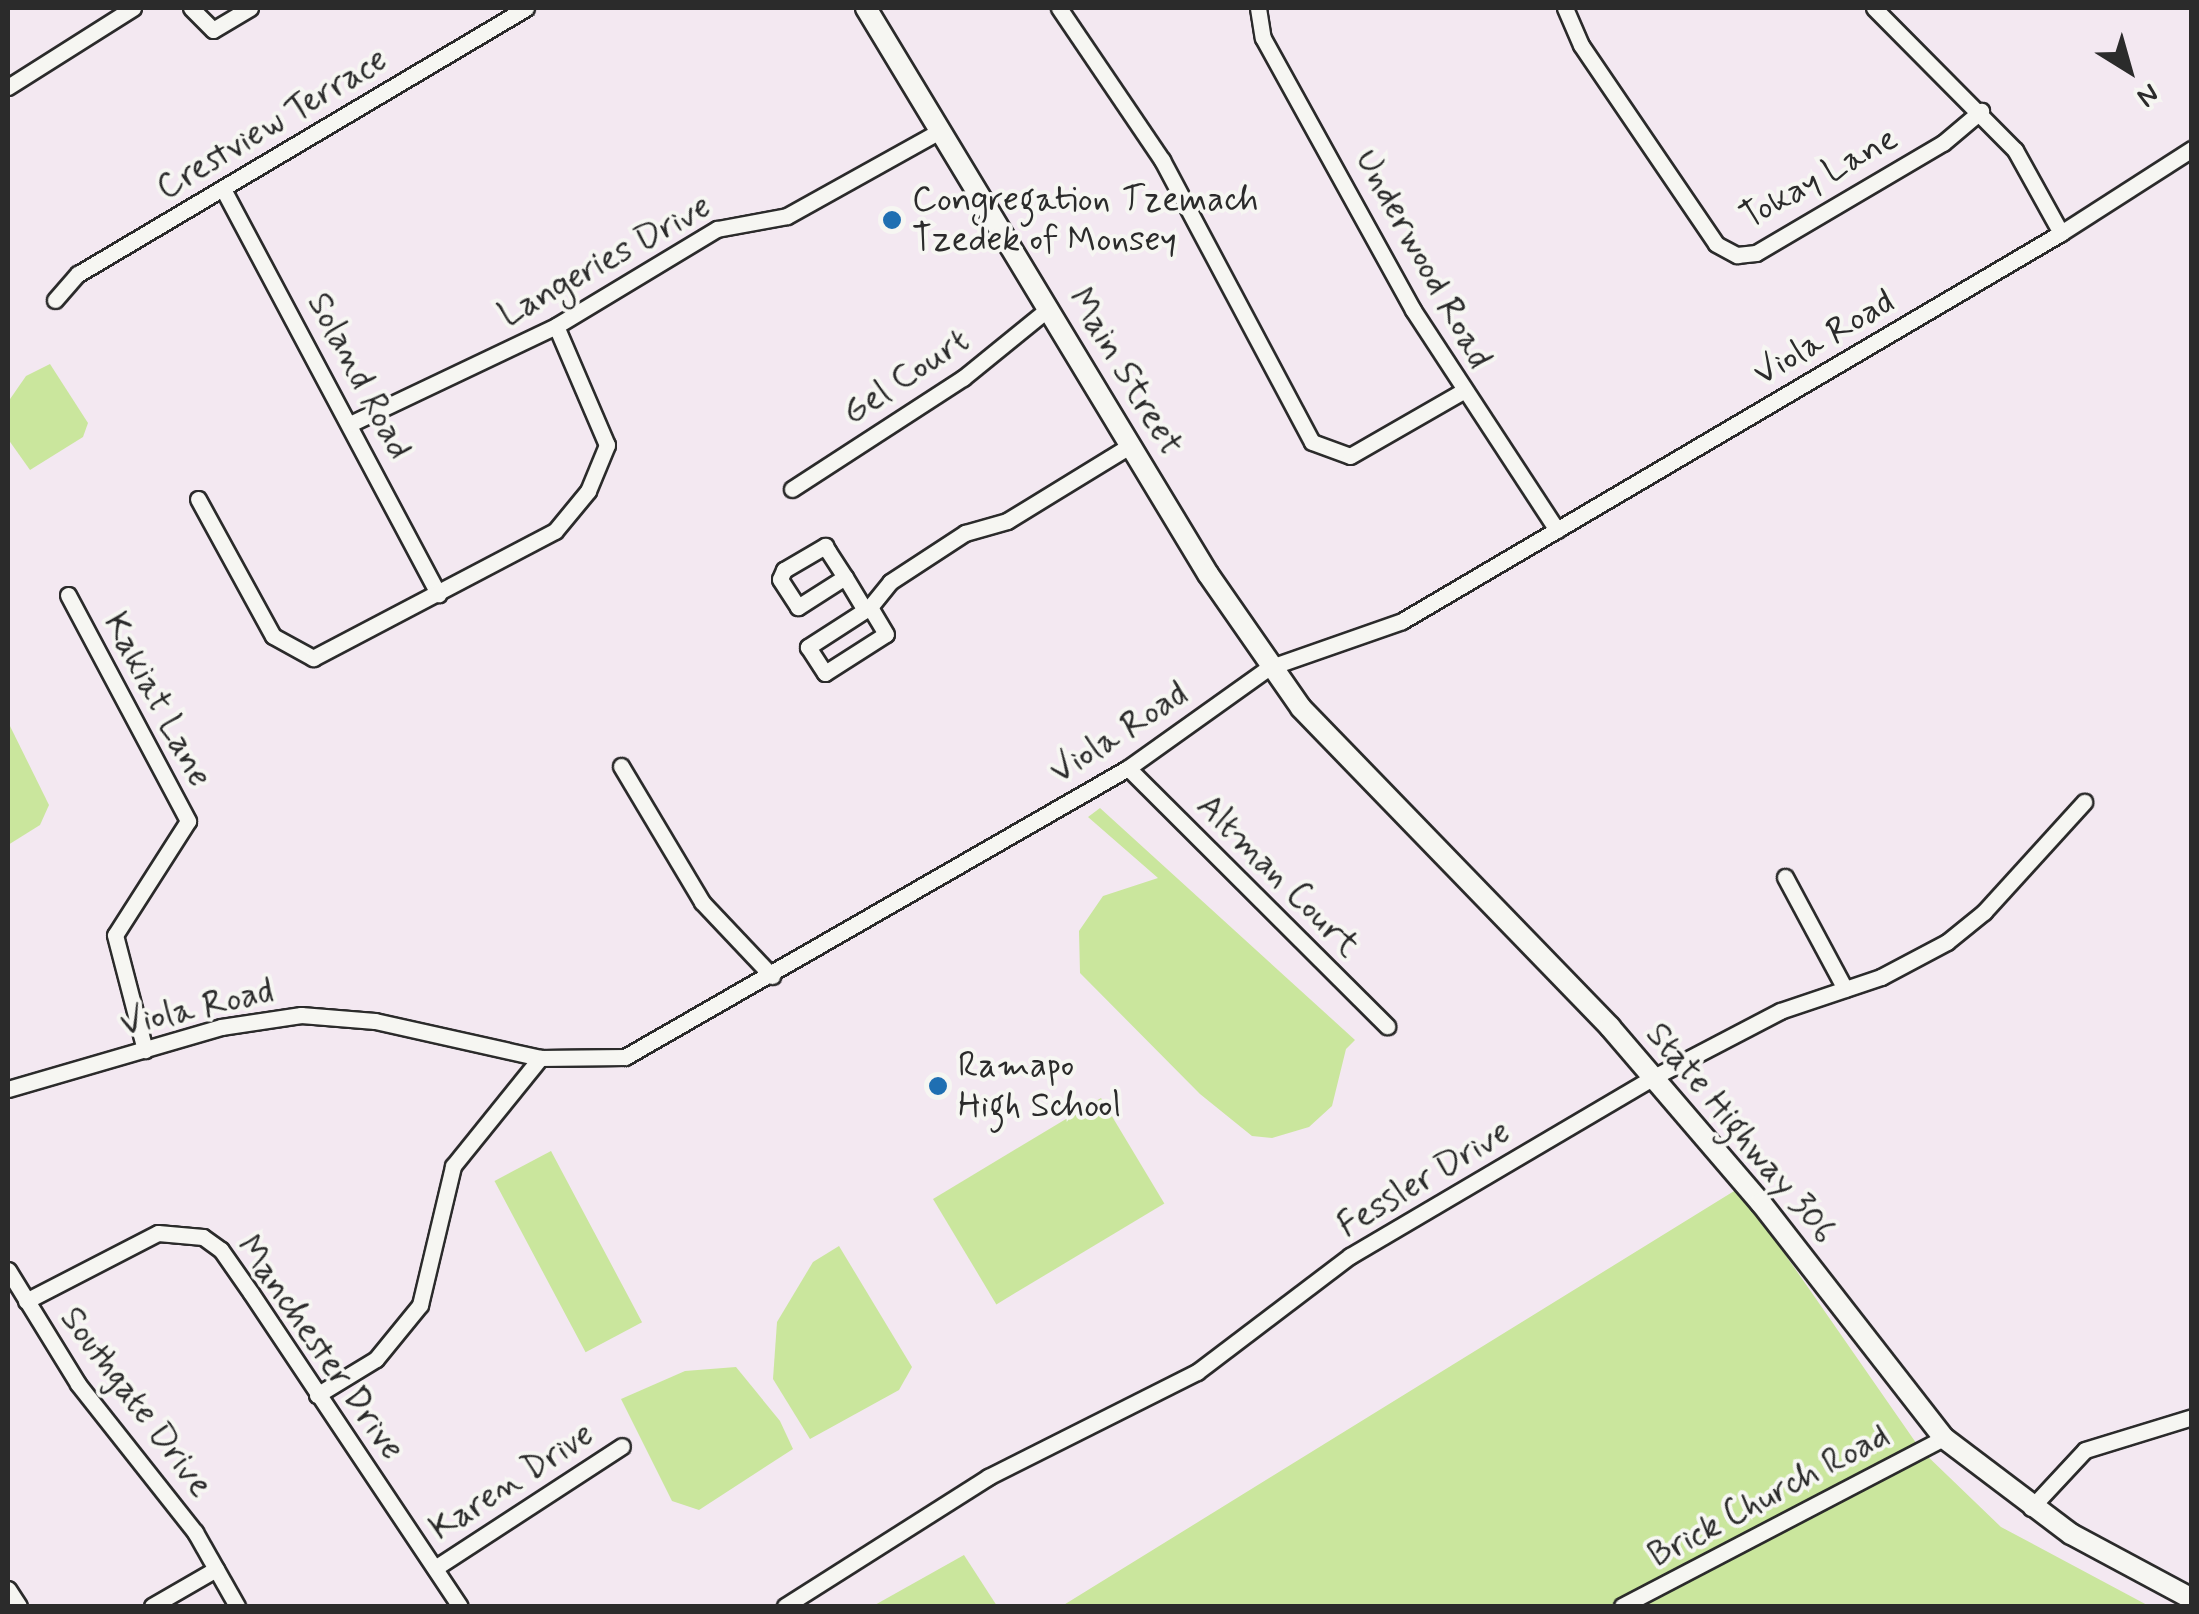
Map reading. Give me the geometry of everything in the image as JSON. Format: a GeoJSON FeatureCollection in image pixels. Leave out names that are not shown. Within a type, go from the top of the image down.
{"type":"FeatureCollection","features":[{"type":"Feature","properties":{"kind":"main road","name":"Main Street"},"geometry":{"type":"LineString","coordinates":[[866,8],[1268,668]]}},
{"type":"Feature","properties":{"kind":"main road","name":"State Highway 306"},"geometry":{"type":"LineString","coordinates":[[1268,668],[1654,1076],[1944,1438],[2031,1508],[2192,1598]]}},
{"type":"Feature","properties":{"kind":"street"},"geometry":{"type":"LineString","coordinates":[[8,87],[133,8]]}},
{"type":"Feature","properties":{"kind":"street"},"geometry":{"type":"LineString","coordinates":[[192,8],[214,30],[250,8]]}},
{"type":"Feature","properties":{"kind":"street","name":"Crestview Terrace"},"geometry":{"type":"LineString","coordinates":[[55,300],[78,274],[526,8]]}},
{"type":"Feature","properties":{"kind":"street"},"geometry":{"type":"LineString","coordinates":[[1059,8],[1162,160],[1312,442],[1350,456],[1463,392]]}},
{"type":"Feature","properties":{"kind":"street","name":"Underwood Road"},"geometry":{"type":"LineString","coordinates":[[1258,8],[1276,63],[1463,392],[1557,530]]}},
{"type":"Feature","properties":{"kind":"street","name":"Tokay Lane"},"geometry":{"type":"LineString","coordinates":[[1565,8],[1581,46],[1716,244],[1736,255],[1756,253],[1943,143],[1981,111]]}},
{"type":"Feature","properties":{"kind":"street"},"geometry":{"type":"LineString","coordinates":[[1874,8],[1981,111],[2033,175],[2060,233]]}},
{"type":"Feature","properties":{"kind":"street","name":"Langeries Drive"},"geometry":{"type":"LineString","coordinates":[[352,423],[556,326],[717,229],[787,216],[940,131]]}},
{"type":"Feature","properties":{"kind":"street","name":"Viola Road"},"geometry":{"type":"LineString","coordinates":[[8,1088],[221,1027],[301,1016],[375,1022],[540,1058],[625,1057],[1128,768],[1268,668],[1402,621],[2060,233],[2192,149]]}},
{"type":"Feature","properties":{"kind":"street","name":"Soland Road"},"geometry":{"type":"LineString","coordinates":[[222,189],[352,423],[438,594]]}},
{"type":"Feature","properties":{"kind":"street","name":"Gel Court"},"geometry":{"type":"LineString","coordinates":[[792,489],[963,378],[1049,308]]}},
{"type":"Feature","properties":{"kind":"street"},"geometry":{"type":"LineString","coordinates":[[198,500],[273,636],[313,658],[555,531],[588,491],[606,445],[556,326]]}},
{"type":"Feature","properties":{"kind":"street"},"geometry":{"type":"LineString","coordinates":[[845,577],[868,608],[886,634],[825,672],[808,647],[868,608],[890,582],[965,533],[1008,520],[1131,446]]}},
{"type":"Feature","properties":{"kind":"street","name":"Kakiat Lane"},"geometry":{"type":"LineString","coordinates":[[68,595],[188,821],[116,935],[144,1050]]}},
{"type":"Feature","properties":{"kind":"street"},"geometry":{"type":"LineString","coordinates":[[621,766],[702,902],[772,976]]}},
{"type":"Feature","properties":{"kind":"street","name":"Altman Court"},"geometry":{"type":"LineString","coordinates":[[1128,768],[1387,1026]]}},
{"type":"Feature","properties":{"kind":"street","name":"Fessler Drive"},"geometry":{"type":"LineString","coordinates":[[785,1606],[988,1477],[1197,1372],[1350,1256],[1654,1076],[1780,1011],[1845,989],[1947,942],[1984,912],[2084,802]]}},
{"type":"Feature","properties":{"kind":"street"},"geometry":{"type":"LineString","coordinates":[[1785,877],[1845,989]]}},
{"type":"Feature","properties":{"kind":"street"},"geometry":{"type":"LineString","coordinates":[[317,1396],[376,1359],[420,1305],[453,1166],[540,1058]]}},
{"type":"Feature","properties":{"kind":"street","name":"Manchester Drive"},"geometry":{"type":"LineString","coordinates":[[26,1302],[158,1233],[203,1237],[221,1250],[460,1606]]}},
{"type":"Feature","properties":{"kind":"street","name":"Southgate Drive"},"geometry":{"type":"LineString","coordinates":[[8,1270],[26,1302],[216,1569],[238,1606]]}},
{"type":"Feature","properties":{"kind":"street"},"geometry":{"type":"LineString","coordinates":[[2031,1508],[2085,1450],[2192,1417]]}},
{"type":"Feature","properties":{"kind":"street","name":"Brick Church Road"},"geometry":{"type":"LineString","coordinates":[[1622,1606],[1944,1438]]}},
{"type":"Feature","properties":{"kind":"street","name":"Karen Drive"},"geometry":{"type":"LineString","coordinates":[[436,1568],[622,1446]]}},
{"type":"Feature","properties":{"kind":"street"},"geometry":{"type":"LineString","coordinates":[[152,1606],[216,1569]]}},
{"type":"Feature","properties":{"kind":"street"},"geometry":{"type":"LineString","coordinates":[[8,1589],[19,1606]]}},
{"type":"Feature","properties":{"kind":"green space"},"geometry":{"type":"Polygon","coordinates":[[[50,364],[88,423],[83,437],[30,470],[8,439],[8,402],[26,376],[50,364]]]}},
{"type":"Feature","properties":{"kind":"green space"},"geometry":{"type":"Polygon","coordinates":[[[8,722],[49,805],[40,825],[8,845],[8,722]]]}},
{"type":"Feature","properties":{"kind":"green space"},"geometry":{"type":"Polygon","coordinates":[[[1100,808],[1355,1040],[1346,1049],[1332,1106],[1309,1127],[1272,1138],[1252,1136],[1200,1094],[1080,973],[1079,931],[1103,896],[1158,878],[1088,817],[1100,808]]]}},
{"type":"Feature","properties":{"kind":"green space"},"geometry":{"type":"Polygon","coordinates":[[[1101,1098],[1164,1203],[996,1304],[933,1199],[1101,1098]]]}},
{"type":"Feature","properties":{"kind":"green space"},"geometry":{"type":"Polygon","coordinates":[[[551,1151],[642,1322],[586,1352],[494,1181],[551,1151]]]}},
{"type":"Feature","properties":{"kind":"green space"},"geometry":{"type":"Polygon","coordinates":[[[1739,1188],[1921,1450],[2001,1527],[2149,1606],[1062,1606],[1739,1188]]]}},
{"type":"Feature","properties":{"kind":"green space"},"geometry":{"type":"Polygon","coordinates":[[[839,1246],[912,1367],[899,1390],[810,1439],[773,1379],[777,1322],[813,1262],[839,1246]]]}},
{"type":"Feature","properties":{"kind":"green space"},"geometry":{"type":"Polygon","coordinates":[[[736,1367],[780,1421],[793,1449],[699,1510],[672,1501],[621,1399],[685,1371],[736,1367]]]}},
{"type":"Feature","properties":{"kind":"green space"},"geometry":{"type":"Polygon","coordinates":[[[964,1555],[997,1606],[873,1606],[964,1555]]]}},
{"type":"Feature","properties":{"kind":"place","name":"Congregation Tzemach Tzedek of Monsey"},"geometry":{"type":"Point","coordinates":[892,220]}},
{"type":"Feature","properties":{"kind":"place","name":"Ramapo High School"},"geometry":{"type":"Point","coordinates":[938,1086]}}]}
